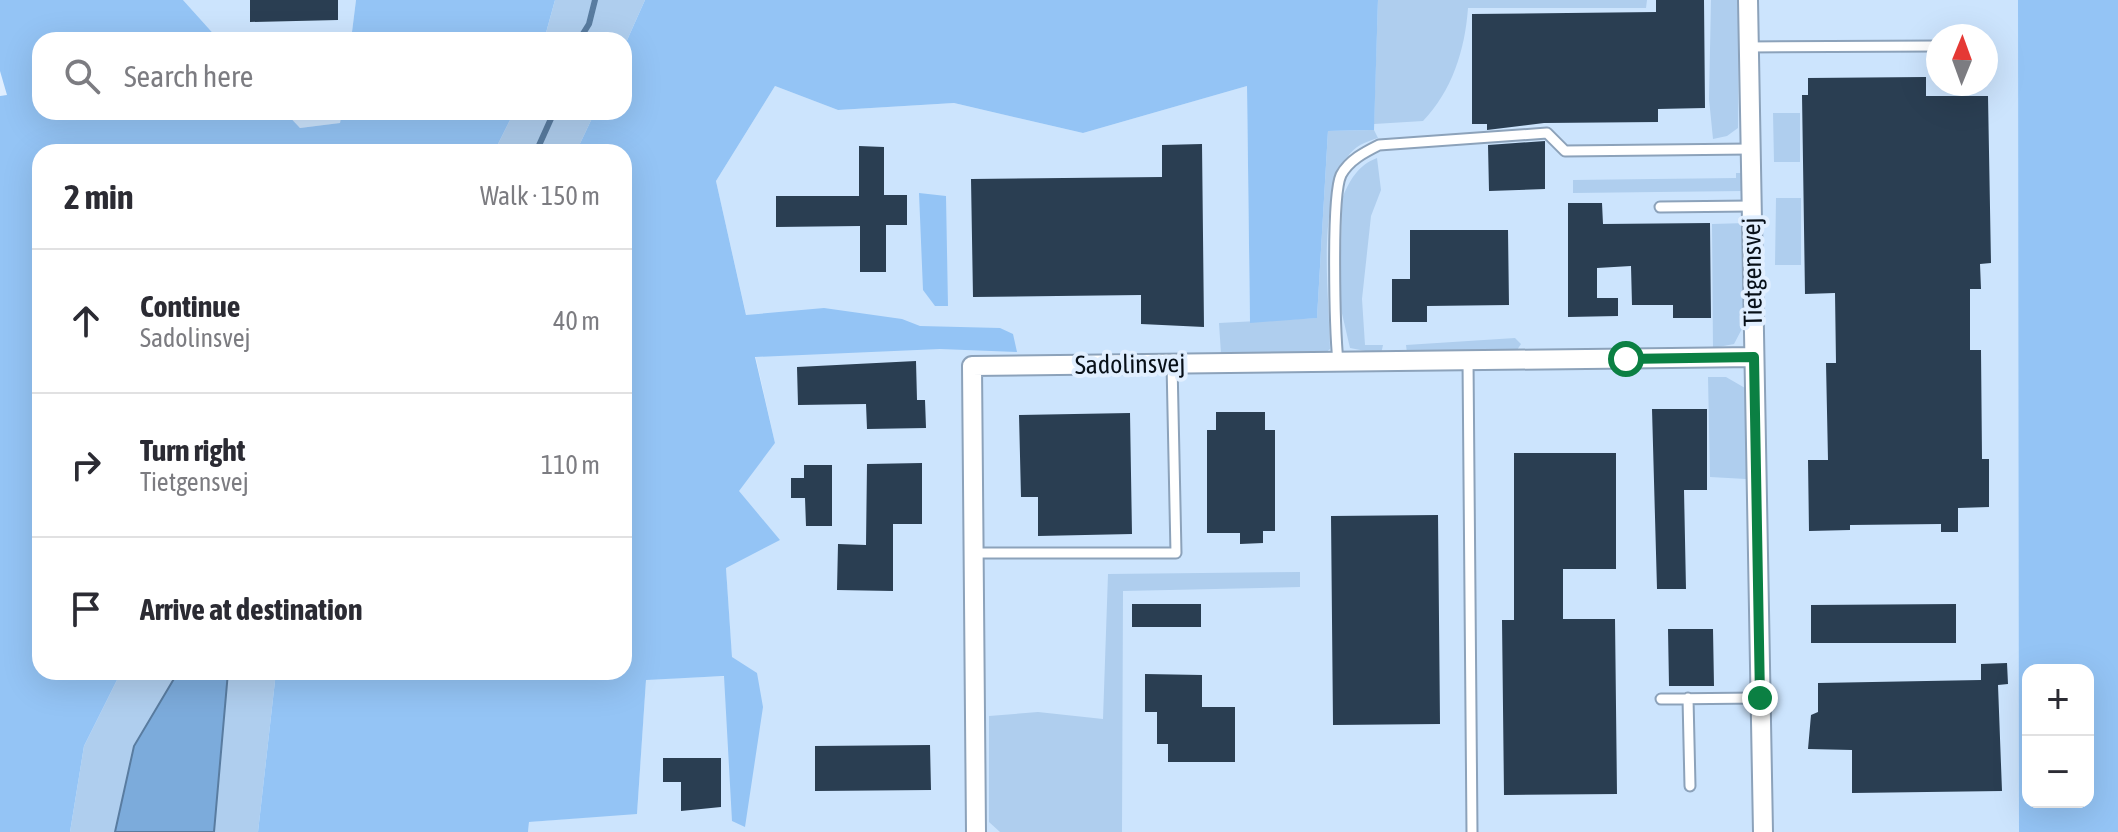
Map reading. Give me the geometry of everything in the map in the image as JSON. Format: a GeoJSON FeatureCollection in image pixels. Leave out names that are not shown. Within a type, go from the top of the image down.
{"type":"FeatureCollection","features":[{"type":"Feature","properties":{"kind":"street","name":"Tietgensvej"},"geometry":{"type":"LineString","coordinates":[[1748,0],[1763,832]]}},
{"type":"Feature","properties":{"kind":"street","name":"Sadolinsvej"},"geometry":{"type":"LineString","coordinates":[[976,832],[972,366],[1754,357]]}},
{"type":"Feature","properties":{"kind":"lane"},"geometry":{"type":"LineString","coordinates":[[1748,47],[1926,46]]}},
{"type":"Feature","properties":{"kind":"lane"},"geometry":{"type":"LineString","coordinates":[[1338,362],[1338,205],[1341,176],[1359,155],[1379,145],[1547,133],[1565,151],[1750,149]]}},
{"type":"Feature","properties":{"kind":"lane"},"geometry":{"type":"LineString","coordinates":[[1660,207],[1751,206]]}},
{"type":"Feature","properties":{"kind":"lane"},"geometry":{"type":"LineString","coordinates":[[1468,360],[1472,832]]}},
{"type":"Feature","properties":{"kind":"lane"},"geometry":{"type":"LineString","coordinates":[[974,553],[1176,553],[1172,363]]}},
{"type":"Feature","properties":{"kind":"lane"},"geometry":{"type":"LineString","coordinates":[[1688,698],[1690,786]]}},
{"type":"Feature","properties":{"kind":"lane"},"geometry":{"type":"LineString","coordinates":[[1661,699],[1760,698]]}},
{"type":"Feature","properties":{"kind":"shaded area"},"geometry":{"type":"Polygon","coordinates":[[[0,0],[183,0],[212,32],[32,32],[32,120],[292,120],[300,128],[340,123],[341,120],[510,120],[498,144],[32,144],[32,680],[117,680],[84,746],[70,832],[0,832],[0,96],[7,95],[0,71],[0,0]]]}},
{"type":"Feature","properties":{"kind":"shaded area"},"geometry":{"type":"Polygon","coordinates":[[[183,0],[356,0],[352,32],[212,32],[183,0]]]}},
{"type":"Feature","properties":{"kind":"shaded area"},"geometry":{"type":"Polygon","coordinates":[[[356,0],[555,0],[546,32],[352,32],[356,0]]]}},
{"type":"Feature","properties":{"kind":"shaded area"},"geometry":{"type":"Polygon","coordinates":[[[555,0],[645,0],[631,32],[546,32],[555,0]]]}},
{"type":"Feature","properties":{"kind":"shaded area"},"geometry":{"type":"Polygon","coordinates":[[[645,0],[1378,0],[1374,130],[1328,131],[1317,318],[1250,323],[1247,86],[1083,133],[954,103],[838,110],[775,86],[716,181],[746,315],[824,308],[902,319],[920,326],[1000,328],[1013,334],[1017,352],[940,349],[755,357],[775,443],[739,491],[780,540],[726,568],[732,657],[757,673],[763,707],[745,827],[732,821],[724,676],[646,680],[637,814],[529,822],[528,832],[258,832],[275,680],[632,680],[632,144],[580,144],[591,120],[632,120],[631,32],[645,0]]]}},
{"type":"Feature","properties":{"kind":"shaded area"},"geometry":{"type":"Polygon","coordinates":[[[1378,0],[2018,0],[2021,761],[2022,808],[2030,808],[2035,832],[528,832],[529,822],[637,813],[646,679],[733,676],[726,568],[738,491],[775,443],[716,181],[775,86],[838,110],[954,103],[1083,133],[1247,86],[1250,322],[1317,317],[1328,131],[1373,130],[1378,0]]]}},
{"type":"Feature","properties":{"kind":"shaded area"},"geometry":{"type":"Polygon","coordinates":[[[1378,0],[1647,0],[1646,8],[1468,8],[1464,39],[1455,69],[1433,109],[1423,121],[1374,124],[1378,0]]]}},
{"type":"Feature","properties":{"kind":"shaded area"},"geometry":{"type":"Polygon","coordinates":[[[1711,0],[1739,0],[1738,128],[1727,136],[1713,139],[1709,99],[1711,0]]]}},
{"type":"Feature","properties":{"kind":"shaded area"},"geometry":{"type":"Polygon","coordinates":[[[2018,0],[2118,0],[2118,832],[2019,832],[2018,0]]]}},
{"type":"Feature","properties":{"kind":"shaded area"},"geometry":{"type":"Polygon","coordinates":[[[1773,113],[1800,113],[1800,162],[1774,162],[1773,113]]]}},
{"type":"Feature","properties":{"kind":"shaded area"},"geometry":{"type":"Polygon","coordinates":[[[292,120],[341,120],[340,123],[300,128],[292,120]]]}},
{"type":"Feature","properties":{"kind":"shaded area"},"geometry":{"type":"Polygon","coordinates":[[[510,120],[591,120],[580,144],[498,144],[510,120]]]}},
{"type":"Feature","properties":{"kind":"shaded area"},"geometry":{"type":"Polygon","coordinates":[[[1374,130],[1378,138],[1360,145],[1347,158],[1332,200],[1327,250],[1330,349],[1324,354],[1221,354],[1219,323],[1317,318],[1328,131],[1374,130]]]}},
{"type":"Feature","properties":{"kind":"shaded area"},"geometry":{"type":"Polygon","coordinates":[[[1377,158],[1381,190],[1371,216],[1362,299],[1365,345],[1383,345],[1381,354],[1350,348],[1340,305],[1342,199],[1355,174],[1377,158]]]}},
{"type":"Feature","properties":{"kind":"shaded area"},"geometry":{"type":"Polygon","coordinates":[[[1736,173],[1743,173],[1743,191],[1573,193],[1573,180],[1736,178],[1736,173]]]}},
{"type":"Feature","properties":{"kind":"shaded area"},"geometry":{"type":"Polygon","coordinates":[[[919,193],[946,196],[948,306],[935,306],[923,290],[919,193]]]}},
{"type":"Feature","properties":{"kind":"shaded area"},"geometry":{"type":"Polygon","coordinates":[[[1776,198],[1801,198],[1801,265],[1775,265],[1776,198]]]}},
{"type":"Feature","properties":{"kind":"shaded area"},"geometry":{"type":"Polygon","coordinates":[[[1746,223],[1746,321],[1734,344],[1713,348],[1712,224],[1746,223]]]}},
{"type":"Feature","properties":{"kind":"shaded area"},"geometry":{"type":"Polygon","coordinates":[[[1515,338],[1521,344],[1517,350],[1407,353],[1406,345],[1515,338]]]}},
{"type":"Feature","properties":{"kind":"shaded area"},"geometry":{"type":"Polygon","coordinates":[[[1708,377],[1726,377],[1745,388],[1746,479],[1710,477],[1708,377]]]}},
{"type":"Feature","properties":{"kind":"shaded area"},"geometry":{"type":"Polygon","coordinates":[[[1300,572],[1300,587],[1123,591],[1122,832],[1000,832],[989,822],[989,716],[1038,712],[1103,719],[1108,574],[1300,572]]]}},
{"type":"Feature","properties":{"kind":"shaded area"},"geometry":{"type":"Polygon","coordinates":[[[117,680],[275,680],[258,832],[70,832],[84,746],[117,680]]]}},
{"type":"Feature","properties":{"kind":"shaded area"},"geometry":{"type":"Polygon","coordinates":[[[173,680],[227,680],[214,832],[115,832],[134,746],[173,680]]]}},
{"type":"Feature","properties":{"kind":"building"},"geometry":{"type":"Polygon","coordinates":[[[250,0],[338,0],[338,20],[250,22],[250,0]]]}},
{"type":"Feature","properties":{"kind":"building"},"geometry":{"type":"Polygon","coordinates":[[[1656,0],[1704,0],[1705,108],[1658,109],[1658,122],[1544,123],[1487,130],[1487,124],[1472,124],[1472,14],[1656,12],[1656,0]]]}},
{"type":"Feature","properties":{"kind":"building"},"geometry":{"type":"Polygon","coordinates":[[[1926,77],[1926,96],[1988,96],[1991,263],[1980,264],[1981,289],[1970,289],[1970,350],[1981,350],[1982,459],[1989,459],[1989,507],[1958,508],[1958,532],[1941,532],[1941,524],[1850,525],[1850,530],[1809,531],[1808,460],[1828,460],[1826,363],[1836,363],[1835,293],[1805,294],[1802,95],[1808,95],[1808,78],[1926,77]]]}},
{"type":"Feature","properties":{"kind":"building"},"geometry":{"type":"Polygon","coordinates":[[[1545,141],[1545,189],[1489,191],[1488,145],[1545,141]]]}},
{"type":"Feature","properties":{"kind":"building"},"geometry":{"type":"Polygon","coordinates":[[[1202,144],[1204,327],[1141,324],[1141,295],[973,297],[971,179],[1162,177],[1162,145],[1202,144]]]}},
{"type":"Feature","properties":{"kind":"building"},"geometry":{"type":"Polygon","coordinates":[[[859,146],[884,147],[884,195],[907,195],[907,225],[886,225],[886,272],[860,272],[860,226],[776,227],[776,196],[859,196],[859,146]]]}},
{"type":"Feature","properties":{"kind":"building"},"geometry":{"type":"Polygon","coordinates":[[[1568,203],[1602,203],[1603,224],[1710,223],[1711,318],[1673,318],[1673,305],[1632,305],[1631,266],[1597,268],[1597,298],[1618,298],[1618,316],[1568,317],[1568,203]]]}},
{"type":"Feature","properties":{"kind":"building"},"geometry":{"type":"Polygon","coordinates":[[[1410,230],[1508,230],[1509,305],[1427,306],[1427,322],[1392,322],[1392,279],[1410,279],[1410,230]]]}},
{"type":"Feature","properties":{"kind":"building"},"geometry":{"type":"Polygon","coordinates":[[[916,361],[917,400],[925,400],[926,428],[867,429],[866,404],[798,405],[797,367],[916,361]]]}},
{"type":"Feature","properties":{"kind":"building"},"geometry":{"type":"Polygon","coordinates":[[[1652,409],[1707,409],[1707,490],[1684,490],[1686,589],[1657,589],[1652,409]]]}},
{"type":"Feature","properties":{"kind":"building"},"geometry":{"type":"Polygon","coordinates":[[[1216,412],[1265,412],[1265,430],[1275,430],[1275,531],[1263,531],[1263,543],[1240,544],[1240,533],[1207,533],[1207,430],[1216,430],[1216,412]]]}},
{"type":"Feature","properties":{"kind":"building"},"geometry":{"type":"Polygon","coordinates":[[[1130,413],[1132,534],[1038,536],[1038,497],[1021,497],[1019,415],[1130,413]]]}},
{"type":"Feature","properties":{"kind":"building"},"geometry":{"type":"Polygon","coordinates":[[[1514,453],[1616,453],[1616,569],[1563,569],[1563,619],[1615,619],[1617,794],[1504,795],[1502,620],[1514,620],[1514,453]]]}},
{"type":"Feature","properties":{"kind":"building"},"geometry":{"type":"Polygon","coordinates":[[[922,463],[922,524],[893,524],[893,591],[837,590],[838,544],[866,545],[867,464],[922,463]]]}},
{"type":"Feature","properties":{"kind":"building"},"geometry":{"type":"Polygon","coordinates":[[[804,465],[832,465],[832,526],[806,526],[805,498],[791,498],[791,478],[804,478],[804,465]]]}},
{"type":"Feature","properties":{"kind":"building"},"geometry":{"type":"Polygon","coordinates":[[[1438,515],[1440,724],[1333,725],[1331,516],[1438,515]]]}},
{"type":"Feature","properties":{"kind":"building"},"geometry":{"type":"Polygon","coordinates":[[[1132,604],[1201,604],[1201,627],[1132,627],[1132,604]]]}},
{"type":"Feature","properties":{"kind":"building"},"geometry":{"type":"Polygon","coordinates":[[[1956,604],[1956,643],[1811,643],[1811,605],[1956,604]]]}},
{"type":"Feature","properties":{"kind":"building"},"geometry":{"type":"Polygon","coordinates":[[[1668,629],[1713,629],[1714,686],[1669,686],[1668,629]]]}},
{"type":"Feature","properties":{"kind":"building"},"geometry":{"type":"Polygon","coordinates":[[[2007,663],[2008,684],[1998,685],[2002,791],[1852,793],[1852,750],[1808,749],[1811,715],[1818,712],[1818,683],[1981,680],[1981,664],[2007,663]]]}},
{"type":"Feature","properties":{"kind":"building"},"geometry":{"type":"Polygon","coordinates":[[[1145,674],[1202,675],[1202,707],[1235,707],[1235,762],[1168,762],[1168,744],[1157,744],[1157,712],[1145,712],[1145,674]]]}},
{"type":"Feature","properties":{"kind":"building"},"geometry":{"type":"Polygon","coordinates":[[[930,745],[931,790],[815,791],[815,746],[930,745]]]}},
{"type":"Feature","properties":{"kind":"building"},"geometry":{"type":"Polygon","coordinates":[[[663,758],[721,758],[721,807],[681,811],[681,782],[663,782],[663,758]]]}},
{"type":"Feature","properties":{"kind":"waterway"},"geometry":{"type":"LineString","coordinates":[[584,32],[595,0]]}},
{"type":"Feature","properties":{"kind":"waterway"},"geometry":{"type":"LineString","coordinates":[[540,144],[550,120]]}},
{"type":"Feature","properties":{"kind":"route"},"geometry":{"type":"LineString","coordinates":[[1626,359],[1754,357],[1760,698]]}}]}
